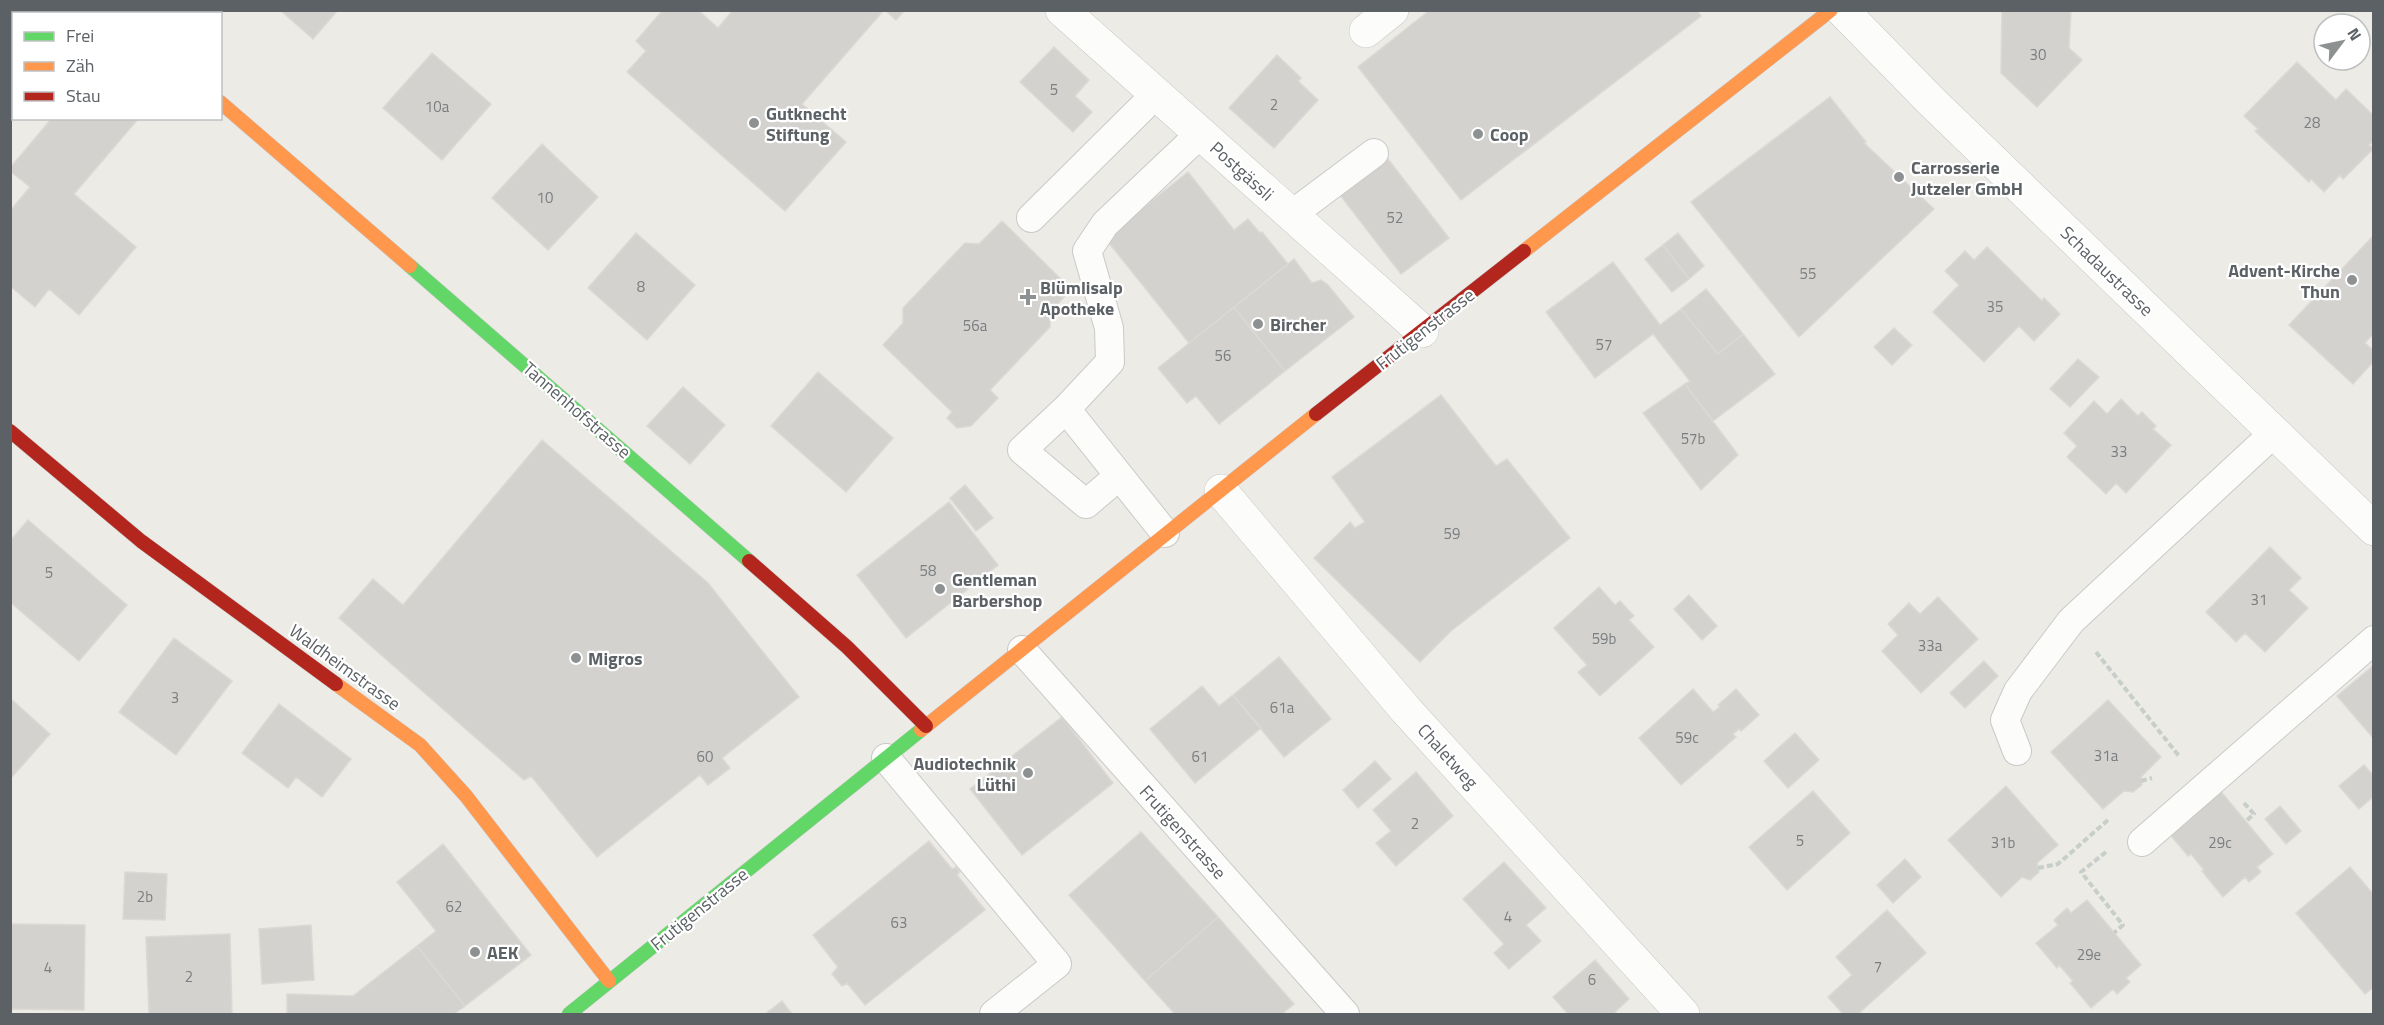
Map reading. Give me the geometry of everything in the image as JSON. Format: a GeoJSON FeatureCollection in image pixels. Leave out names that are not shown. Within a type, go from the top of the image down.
{"type":"FeatureCollection","features":[{"type":"Feature","properties":{"kind":"street","name":"Postgässli"},"geometry":{"type":"LineString","coordinates":[[1062,10],[1422,331]]}},
{"type":"Feature","properties":{"kind":"street"},"geometry":{"type":"LineString","coordinates":[[1366,31],[1392,10]]}},
{"type":"Feature","properties":{"kind":"street","name":"Frutigenstrasse"},"geometry":{"type":"LineString","coordinates":[[570,1014],[1165,533],[1832,10]]}},
{"type":"Feature","properties":{"kind":"street","name":"Schadaustrasse"},"geometry":{"type":"LineString","coordinates":[[1842,10],[1939,109],[2275,432],[2373,530]]}},
{"type":"Feature","properties":{"kind":"street","name":"Tannenhofstrasse"},"geometry":{"type":"LineString","coordinates":[[222,104],[525,364],[847,647],[926,726]]}},
{"type":"Feature","properties":{"kind":"street","name":"Waldheimstrasse"},"geometry":{"type":"LineString","coordinates":[[10,432],[141,541],[420,745],[466,796],[609,981]]}},
{"type":"Feature","properties":{"kind":"street","name":"Chaletweg"},"geometry":{"type":"LineString","coordinates":[[1221,491],[1406,710],[1683,1014]]}},
{"type":"Feature","properties":{"kind":"lane"},"geometry":{"type":"LineString","coordinates":[[1031,218],[1156,94]]}},
{"type":"Feature","properties":{"kind":"lane"},"geometry":{"type":"LineString","coordinates":[[1119,476],[1086,504],[1022,450],[1066,409],[1110,362],[1109,328],[1087,251],[1106,224],[1200,134]]}},
{"type":"Feature","properties":{"kind":"lane"},"geometry":{"type":"LineString","coordinates":[[1291,215],[1374,153]]}},
{"type":"Feature","properties":{"kind":"lane"},"geometry":{"type":"LineString","coordinates":[[1066,409],[1165,533]]}},
{"type":"Feature","properties":{"kind":"lane"},"geometry":{"type":"LineString","coordinates":[[2017,751],[2005,720],[2018,691],[2072,621],[2275,432]]}},
{"type":"Feature","properties":{"kind":"lane"},"geometry":{"type":"LineString","coordinates":[[2142,842],[2373,640]]}},
{"type":"Feature","properties":{"kind":"lane","name":"Frutigenstrasse"},"geometry":{"type":"LineString","coordinates":[[1022,650],[1345,1014]]}},
{"type":"Feature","properties":{"kind":"lane"},"geometry":{"type":"LineString","coordinates":[[886,758],[1057,964],[994,1014]]}},
{"type":"Feature","properties":{"kind":"path"},"geometry":{"type":"LineString","coordinates":[[2072,621],[2180,756],[2172,763]]}},
{"type":"Feature","properties":{"kind":"path"},"geometry":{"type":"LineString","coordinates":[[2141,781],[2155,778],[2147,785]]}},
{"type":"Feature","properties":{"kind":"path"},"geometry":{"type":"LineString","coordinates":[[2038,868],[2058,864],[2112,815]]}},
{"type":"Feature","properties":{"kind":"building"},"geometry":{"type":"Polygon","coordinates":[[[280,10],[338,10],[313,39],[280,10]]]}},
{"type":"Feature","properties":{"kind":"building","name":"Gutknecht Stiftung"},"geometry":{"type":"Polygon","coordinates":[[[663,10],[698,10],[718,28],[733,10],[884,10],[802,104],[846,142],[785,211],[627,72],[646,51],[636,41],[663,10]]]}},
{"type":"Feature","properties":{"kind":"building"},"geometry":{"type":"Polygon","coordinates":[[[885,10],[905,10],[896,20],[885,10]]]}},
{"type":"Feature","properties":{"kind":"building","name":"Coop"},"geometry":{"type":"Polygon","coordinates":[[[1430,10],[1697,10],[1701,16],[1461,200],[1358,67],[1430,10]]]}},
{"type":"Feature","properties":{"kind":"building"},"geometry":{"type":"Polygon","coordinates":[[[2002,10],[2071,10],[2069,48],[2082,60],[2037,107],[2001,73],[2002,10]]]}},
{"type":"Feature","properties":{"kind":"building"},"geometry":{"type":"Polygon","coordinates":[[[1054,47],[1089,80],[1075,96],[1092,112],[1073,132],[1020,82],[1054,47]]]}},
{"type":"Feature","properties":{"kind":"building"},"geometry":{"type":"Polygon","coordinates":[[[432,53],[491,104],[442,160],[383,108],[432,53]]]}},
{"type":"Feature","properties":{"kind":"building"},"geometry":{"type":"Polygon","coordinates":[[[1277,55],[1301,78],[1298,81],[1318,100],[1274,148],[1229,108],[1277,55]]]}},
{"type":"Feature","properties":{"kind":"building"},"geometry":{"type":"Polygon","coordinates":[[[2297,62],[2336,100],[2346,89],[2374,116],[2374,140],[2369,145],[2373,149],[2343,179],[2340,175],[2324,192],[2311,179],[2309,182],[2255,131],[2258,129],[2244,116],[2297,62]]]}},
{"type":"Feature","properties":{"kind":"building"},"geometry":{"type":"Polygon","coordinates":[[[1830,97],[1866,142],[1864,143],[1934,209],[1799,337],[1691,202],[1830,97]]]}},
{"type":"Feature","properties":{"kind":"building"},"geometry":{"type":"Polygon","coordinates":[[[50,120],[137,120],[74,194],[136,247],[79,315],[49,289],[35,307],[10,286],[10,211],[30,187],[10,171],[10,168],[50,120]]]}},
{"type":"Feature","properties":{"kind":"building"},"geometry":{"type":"Polygon","coordinates":[[[542,144],[598,197],[548,250],[492,198],[542,144]]]}},
{"type":"Feature","properties":{"kind":"building"},"geometry":{"type":"Polygon","coordinates":[[[1388,159],[1449,238],[1401,274],[1340,195],[1388,159]]]}},
{"type":"Feature","properties":{"kind":"building"},"geometry":{"type":"Polygon","coordinates":[[[1188,172],[1234,230],[1248,219],[1260,233],[1262,232],[1288,264],[1189,343],[1105,238],[1188,172]]]}},
{"type":"Feature","properties":{"kind":"building"},"geometry":{"type":"Polygon","coordinates":[[[1002,221],[1071,289],[1050,313],[1050,327],[990,390],[998,398],[971,426],[957,428],[947,418],[952,412],[883,345],[903,323],[903,308],[965,243],[979,244],[1002,221]]]}},
{"type":"Feature","properties":{"kind":"building"},"geometry":{"type":"Polygon","coordinates":[[[636,233],[695,285],[647,340],[588,288],[636,233]]]}},
{"type":"Feature","properties":{"kind":"building"},"geometry":{"type":"Polygon","coordinates":[[[1678,233],[1704,266],[1689,279],[1663,245],[1678,233]]]}},
{"type":"Feature","properties":{"kind":"building","name":"Advent-Kirche Thun"},"geometry":{"type":"Polygon","coordinates":[[[2374,235],[2374,333],[2365,343],[2374,351],[2374,361],[2353,384],[2289,325],[2374,235]]]}},
{"type":"Feature","properties":{"kind":"building"},"geometry":{"type":"Polygon","coordinates":[[[1663,245],[1689,279],[1672,292],[1645,259],[1663,245]]]}},
{"type":"Feature","properties":{"kind":"building"},"geometry":{"type":"Polygon","coordinates":[[[1987,247],[2042,301],[2044,298],[2060,314],[2034,341],[2019,326],[1984,362],[1933,312],[1959,285],[1945,271],[1965,251],[1974,260],[1987,247]]]}},
{"type":"Feature","properties":{"kind":"building"},"geometry":{"type":"Polygon","coordinates":[[[1294,259],[1312,283],[1321,280],[1328,285],[1354,317],[1285,371],[1234,307],[1294,259]]]}},
{"type":"Feature","properties":{"kind":"building"},"geometry":{"type":"Polygon","coordinates":[[[1613,262],[1660,325],[1681,309],[1718,354],[1743,334],[1775,374],[1713,421],[1685,384],[1690,381],[1653,334],[1595,378],[1546,312],[1613,262]]]}},
{"type":"Feature","properties":{"kind":"building"},"geometry":{"type":"Polygon","coordinates":[[[1706,289],[1743,334],[1718,354],[1681,309],[1706,289]]]}},
{"type":"Feature","properties":{"kind":"building"},"geometry":{"type":"Polygon","coordinates":[[[1234,307],[1285,371],[1219,424],[1196,396],[1187,403],[1158,368],[1234,307]]]}},
{"type":"Feature","properties":{"kind":"building"},"geometry":{"type":"Polygon","coordinates":[[[1894,328],[1912,345],[1892,365],[1874,347],[1894,328]]]}},
{"type":"Feature","properties":{"kind":"building"},"geometry":{"type":"Polygon","coordinates":[[[2078,359],[2099,377],[2070,407],[2050,389],[2078,359]]]}},
{"type":"Feature","properties":{"kind":"building"},"geometry":{"type":"Polygon","coordinates":[[[818,372],[893,438],[846,492],[771,426],[818,372]]]}},
{"type":"Feature","properties":{"kind":"building"},"geometry":{"type":"Polygon","coordinates":[[[1685,384],[1738,455],[1701,490],[1643,413],[1685,384]]]}},
{"type":"Feature","properties":{"kind":"building"},"geometry":{"type":"Polygon","coordinates":[[[683,387],[725,425],[690,464],[647,426],[683,387]]]}},
{"type":"Feature","properties":{"kind":"building"},"geometry":{"type":"Polygon","coordinates":[[[1441,395],[1496,466],[1507,459],[1570,538],[1451,631],[1420,662],[1314,558],[1350,522],[1355,528],[1365,522],[1332,477],[1441,395]]]}},
{"type":"Feature","properties":{"kind":"building"},"geometry":{"type":"Polygon","coordinates":[[[2121,399],[2138,416],[2142,412],[2156,426],[2153,429],[2171,445],[2126,493],[2116,483],[2106,494],[2067,457],[2077,446],[2064,433],[2094,401],[2107,414],[2121,399]]]}},
{"type":"Feature","properties":{"kind":"building","name":"Migros"},"geometry":{"type":"Polygon","coordinates":[[[542,440],[708,583],[799,697],[722,758],[730,768],[708,785],[700,775],[597,857],[531,776],[524,780],[339,618],[373,579],[403,605],[542,440]]]}},
{"type":"Feature","properties":{"kind":"building"},"geometry":{"type":"Polygon","coordinates":[[[965,485],[993,518],[976,531],[950,498],[965,485]]]}},
{"type":"Feature","properties":{"kind":"building"},"geometry":{"type":"Polygon","coordinates":[[[949,502],[998,565],[906,638],[857,575],[949,502]]]}},
{"type":"Feature","properties":{"kind":"building"},"geometry":{"type":"Polygon","coordinates":[[[28,520],[127,605],[79,661],[10,602],[10,541],[28,520]]]}},
{"type":"Feature","properties":{"kind":"building"},"geometry":{"type":"Polygon","coordinates":[[[2270,547],[2301,578],[2289,590],[2308,608],[2265,652],[2245,633],[2236,642],[2206,612],[2270,547]]]}},
{"type":"Feature","properties":{"kind":"building"},"geometry":{"type":"Polygon","coordinates":[[[1599,587],[1615,605],[1620,601],[1634,616],[1629,620],[1654,647],[1600,696],[1578,672],[1587,665],[1554,628],[1599,587]]]}},
{"type":"Feature","properties":{"kind":"building"},"geometry":{"type":"Polygon","coordinates":[[[1689,595],[1717,626],[1702,640],[1674,609],[1689,595]]]}},
{"type":"Feature","properties":{"kind":"building"},"geometry":{"type":"Polygon","coordinates":[[[1938,597],[1978,639],[1921,693],[1882,651],[1898,635],[1888,624],[1909,603],[1920,614],[1938,597]]]}},
{"type":"Feature","properties":{"kind":"building"},"geometry":{"type":"Polygon","coordinates":[[[174,638],[232,681],[176,755],[119,712],[174,638]]]}},
{"type":"Feature","properties":{"kind":"building"},"geometry":{"type":"Polygon","coordinates":[[[1279,657],[1331,719],[1284,757],[1233,695],[1279,657]]]}},
{"type":"Feature","properties":{"kind":"building"},"geometry":{"type":"Polygon","coordinates":[[[1984,661],[1998,676],[1965,708],[1950,693],[1984,661]]]}},
{"type":"Feature","properties":{"kind":"building"},"geometry":{"type":"Polygon","coordinates":[[[2374,665],[2374,739],[2337,696],[2374,665]]]}},
{"type":"Feature","properties":{"kind":"building"},"geometry":{"type":"Polygon","coordinates":[[[1202,686],[1219,706],[1233,695],[1261,728],[1195,783],[1150,729],[1202,686]]]}},
{"type":"Feature","properties":{"kind":"building"},"geometry":{"type":"Polygon","coordinates":[[[1693,689],[1713,712],[1736,689],[1759,715],[1741,731],[1739,729],[1733,734],[1736,737],[1681,785],[1639,738],[1693,689]]]}},
{"type":"Feature","properties":{"kind":"building"},"geometry":{"type":"Polygon","coordinates":[[[10,698],[50,734],[12,777],[10,775],[10,698]]]}},
{"type":"Feature","properties":{"kind":"building"},"geometry":{"type":"Polygon","coordinates":[[[2108,700],[2161,757],[2141,777],[2142,785],[2133,792],[2124,791],[2103,809],[2051,752],[2108,700]]]}},
{"type":"Feature","properties":{"kind":"building"},"geometry":{"type":"Polygon","coordinates":[[[279,704],[351,759],[322,797],[296,777],[288,788],[242,753],[279,704]]]}},
{"type":"Feature","properties":{"kind":"building"},"geometry":{"type":"Polygon","coordinates":[[[1062,717],[1113,783],[1022,855],[970,789],[1062,717]]]}},
{"type":"Feature","properties":{"kind":"building"},"geometry":{"type":"Polygon","coordinates":[[[1795,733],[1819,760],[1788,788],[1764,761],[1795,733]]]}},
{"type":"Feature","properties":{"kind":"building"},"geometry":{"type":"Polygon","coordinates":[[[1375,761],[1391,779],[1358,808],[1343,790],[1375,761]]]}},
{"type":"Feature","properties":{"kind":"building"},"geometry":{"type":"Polygon","coordinates":[[[2364,765],[2374,776],[2374,796],[2359,809],[2339,786],[2364,765]]]}},
{"type":"Feature","properties":{"kind":"building"},"geometry":{"type":"Polygon","coordinates":[[[1416,772],[1453,816],[1396,866],[1376,843],[1391,831],[1373,810],[1416,772]]]}},
{"type":"Feature","properties":{"kind":"building"},"geometry":{"type":"Polygon","coordinates":[[[2006,786],[2058,845],[2037,863],[2039,872],[2030,880],[2022,877],[2001,897],[1948,840],[2006,786]]]}},
{"type":"Feature","properties":{"kind":"building"},"geometry":{"type":"Polygon","coordinates":[[[2218,788],[2273,854],[2257,867],[2261,872],[2249,882],[2245,877],[2223,897],[2191,854],[2188,856],[2167,831],[2218,788]]]}},
{"type":"Feature","properties":{"kind":"building"},"geometry":{"type":"Polygon","coordinates":[[[1813,791],[1850,833],[1787,890],[1749,847],[1813,791]]]}},
{"type":"Feature","properties":{"kind":"building"},"geometry":{"type":"Polygon","coordinates":[[[2280,806],[2301,831],[2286,844],[2265,819],[2280,806]]]}},
{"type":"Feature","properties":{"kind":"building"},"geometry":{"type":"Polygon","coordinates":[[[1141,832],[1218,917],[1145,981],[1069,895],[1141,832]]]}},
{"type":"Feature","properties":{"kind":"building"},"geometry":{"type":"Polygon","coordinates":[[[929,841],[952,869],[956,867],[960,872],[957,875],[985,910],[865,1005],[847,983],[842,986],[832,974],[838,967],[813,935],[929,841]]]}},
{"type":"Feature","properties":{"kind":"building"},"geometry":{"type":"Polygon","coordinates":[[[443,844],[531,955],[465,1006],[417,946],[436,931],[397,882],[443,844]]]}},
{"type":"Feature","properties":{"kind":"building"},"geometry":{"type":"Polygon","coordinates":[[[1905,859],[1921,877],[1893,903],[1877,885],[1905,859]]]}},
{"type":"Feature","properties":{"kind":"building"},"geometry":{"type":"Polygon","coordinates":[[[1504,862],[1546,908],[1526,925],[1541,941],[1509,969],[1494,953],[1504,944],[1463,899],[1504,862]]]}},
{"type":"Feature","properties":{"kind":"building"},"geometry":{"type":"Polygon","coordinates":[[[2350,867],[2374,895],[2374,987],[2365,994],[2296,913],[2350,867]]]}},
{"type":"Feature","properties":{"kind":"building"},"geometry":{"type":"Polygon","coordinates":[[[125,872],[167,874],[165,920],[123,919],[125,872]]]}},
{"type":"Feature","properties":{"kind":"building"},"geometry":{"type":"Polygon","coordinates":[[[2087,900],[2141,965],[2126,978],[2130,982],[2117,994],[2113,989],[2091,1008],[2070,983],[2073,981],[2059,965],[2057,968],[2036,943],[2058,925],[2054,920],[2067,908],[2071,913],[2087,900]]]}},
{"type":"Feature","properties":{"kind":"building"},"geometry":{"type":"Polygon","coordinates":[[[1887,910],[1926,953],[1858,1014],[1843,1014],[1828,997],[1852,975],[1836,957],[1887,910]]]}},
{"type":"Feature","properties":{"kind":"building"},"geometry":{"type":"Polygon","coordinates":[[[1218,917],[1294,1004],[1282,1014],[1175,1014],[1145,981],[1218,917]]]}},
{"type":"Feature","properties":{"kind":"building"},"geometry":{"type":"Polygon","coordinates":[[[10,924],[85,925],[84,1010],[10,1009],[10,924]]]}},
{"type":"Feature","properties":{"kind":"building"},"geometry":{"type":"Polygon","coordinates":[[[311,925],[314,980],[262,984],[259,929],[311,925]]]}},
{"type":"Feature","properties":{"kind":"building"},"geometry":{"type":"Polygon","coordinates":[[[230,934],[232,1014],[149,1014],[146,937],[230,934]]]}},
{"type":"Feature","properties":{"kind":"building"},"geometry":{"type":"Polygon","coordinates":[[[417,946],[465,1006],[454,1014],[287,1014],[287,994],[353,996],[417,946]]]}},
{"type":"Feature","properties":{"kind":"building"},"geometry":{"type":"Polygon","coordinates":[[[1595,960],[1629,999],[1615,1012],[1617,1014],[1568,1014],[1553,997],[1595,960]]]}},
{"type":"Feature","properties":{"kind":"building"},"geometry":{"type":"Polygon","coordinates":[[[782,1001],[792,1014],[765,1014],[782,1001]]]}},
{"type":"Feature","properties":{"kind":"traffic: fast"},"geometry":{"type":"LineString","coordinates":[[410,266],[749,561]]}},
{"type":"Feature","properties":{"kind":"traffic: fast"},"geometry":{"type":"LineString","coordinates":[[569,1014],[921,730]]}},
{"type":"Feature","properties":{"kind":"traffic: slow"},"geometry":{"type":"LineString","coordinates":[[1524,251],[1831,10]]}},
{"type":"Feature","properties":{"kind":"traffic: slow"},"geometry":{"type":"LineString","coordinates":[[222,104],[410,266]]}},
{"type":"Feature","properties":{"kind":"traffic: slow"},"geometry":{"type":"LineString","coordinates":[[921,730],[1316,414]]}},
{"type":"Feature","properties":{"kind":"traffic: slow"},"geometry":{"type":"LineString","coordinates":[[336,684],[420,745],[466,796],[609,981]]}},
{"type":"Feature","properties":{"kind":"traffic: jam"},"geometry":{"type":"LineString","coordinates":[[1316,414],[1524,251]]}},
{"type":"Feature","properties":{"kind":"traffic: jam"},"geometry":{"type":"LineString","coordinates":[[10,431],[141,541],[336,684]]}},
{"type":"Feature","properties":{"kind":"traffic: jam"},"geometry":{"type":"LineString","coordinates":[[749,561],[847,647],[926,726]]}},
{"type":"Feature","properties":{"kind":"place","name":"Gutknecht Stiftung"},"geometry":{"type":"Point","coordinates":[754,123]}},
{"type":"Feature","properties":{"kind":"place","name":"Coop"},"geometry":{"type":"Point","coordinates":[1478,134]}},
{"type":"Feature","properties":{"kind":"place","name":"Carrosserie Jutzeler GmbH"},"geometry":{"type":"Point","coordinates":[1899,177]}},
{"type":"Feature","properties":{"kind":"place","name":"Advent-Kirche Thun"},"geometry":{"type":"Point","coordinates":[2352,280]}},
{"type":"Feature","properties":{"kind":"place","name":"Blümlisalp Apotheke"},"geometry":{"type":"Point","coordinates":[1028,297]}},
{"type":"Feature","properties":{"kind":"place","name":"Bircher"},"geometry":{"type":"Point","coordinates":[1258,324]}},
{"type":"Feature","properties":{"kind":"place","name":"Gentleman Barbershop"},"geometry":{"type":"Point","coordinates":[940,589]}},
{"type":"Feature","properties":{"kind":"place","name":"Migros"},"geometry":{"type":"Point","coordinates":[576,658]}},
{"type":"Feature","properties":{"kind":"place","name":"Audiotechnik Lüthi"},"geometry":{"type":"Point","coordinates":[1028,773]}},
{"type":"Feature","properties":{"kind":"place","name":"AEK"},"geometry":{"type":"Point","coordinates":[475,952]}}]}
